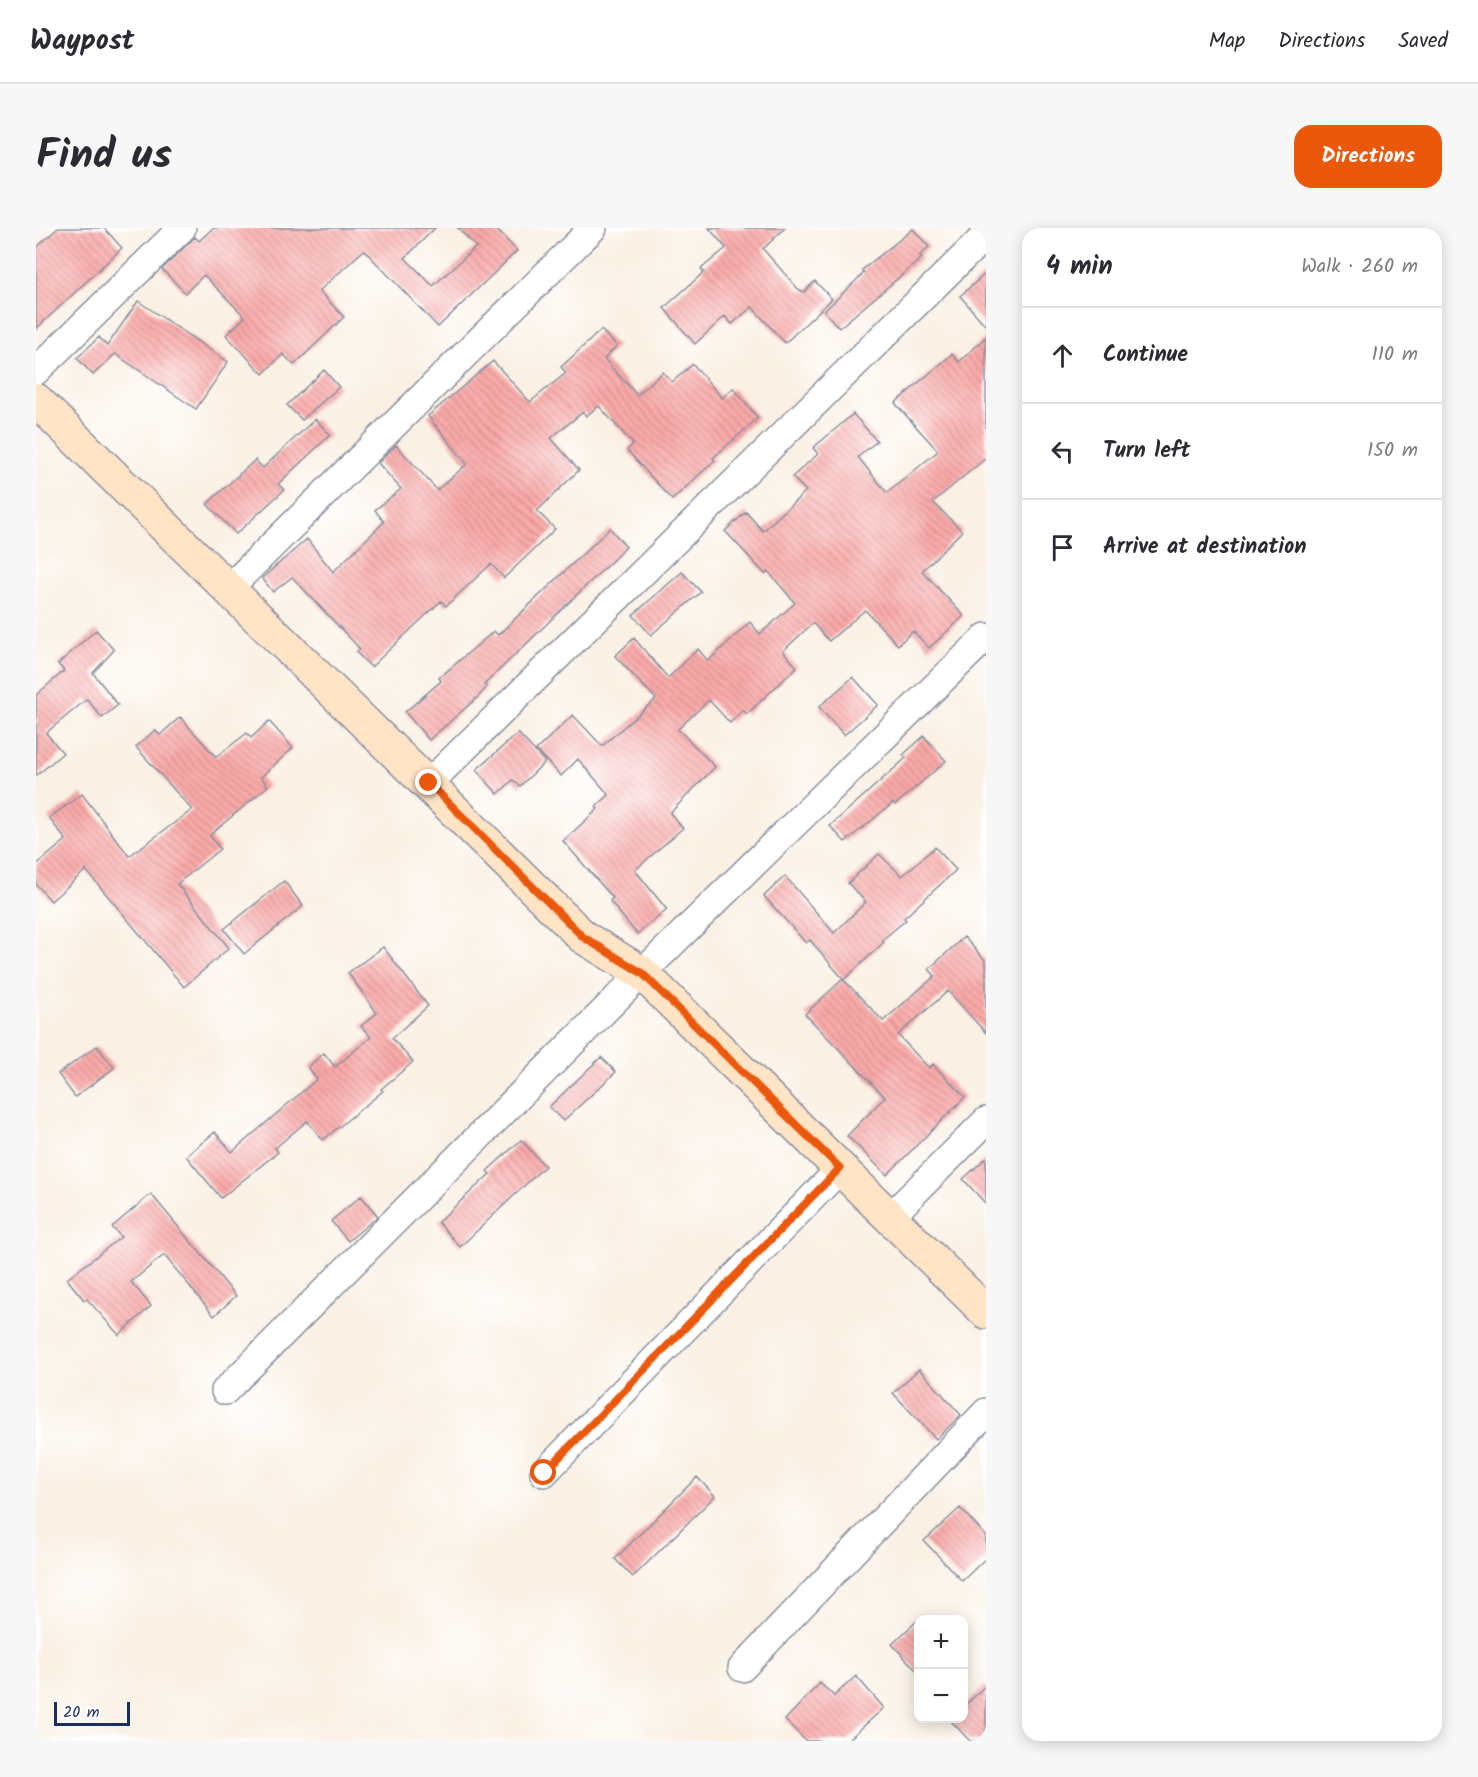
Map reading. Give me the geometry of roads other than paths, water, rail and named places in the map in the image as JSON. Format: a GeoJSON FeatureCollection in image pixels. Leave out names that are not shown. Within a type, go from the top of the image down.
{"type":"FeatureCollection","features":[{"type":"Feature","properties":{"kind":"street"},"geometry":{"type":"LineString","coordinates":[[36,371],[182,228]]}},
{"type":"Feature","properties":{"kind":"street"},"geometry":{"type":"LineString","coordinates":[[229,588],[593,228]]}},
{"type":"Feature","properties":{"kind":"street"},"geometry":{"type":"LineString","coordinates":[[429,783],[986,235]]}},
{"type":"Feature","properties":{"kind":"street"},"geometry":{"type":"LineString","coordinates":[[36,400],[429,783],[583,937],[642,973],[986,1312]]}},
{"type":"Feature","properties":{"kind":"street"},"geometry":{"type":"LineString","coordinates":[[225,1391],[642,973],[986,637]]}},
{"type":"Feature","properties":{"kind":"street"},"geometry":{"type":"LineString","coordinates":[[890,1217],[986,1121]]}},
{"type":"Feature","properties":{"kind":"street"},"geometry":{"type":"LineString","coordinates":[[544,1473],[840,1168]]}},
{"type":"Feature","properties":{"kind":"street"},"geometry":{"type":"LineString","coordinates":[[742,1668],[986,1412]]}}]}
